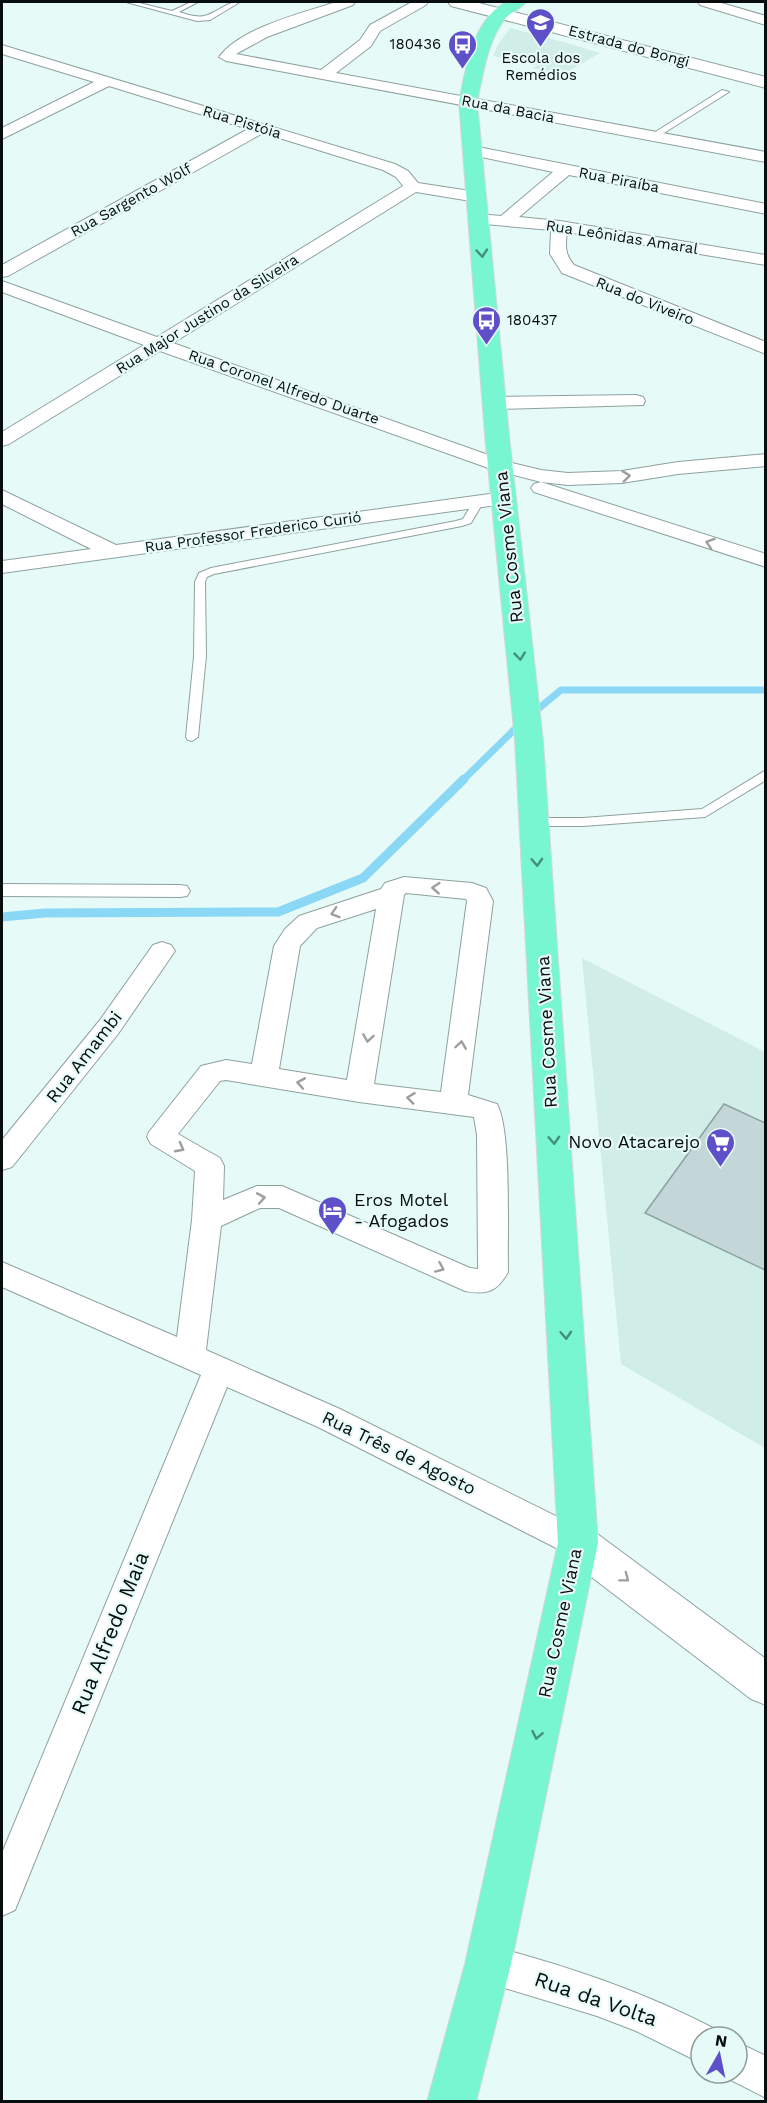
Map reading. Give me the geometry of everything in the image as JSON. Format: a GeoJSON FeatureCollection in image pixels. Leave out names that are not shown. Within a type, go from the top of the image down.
{"type":"FeatureCollection","features":[{"type":"Feature","properties":{"kind":"main road","name":"Estrada do Bongi"},"geometry":{"type":"LineString","coordinates":[[457,2],[509,7],[765,83]]}},
{"type":"Feature","properties":{"kind":"main road","name":"Rua Cosme Viana"},"geometry":{"type":"LineString","coordinates":[[451,2102],[488,1964],[578,1543],[529,741],[502,481],[468,102],[477,59],[509,7]]}},
{"type":"Feature","properties":{"kind":"main road","name":"Rua Três de Agosto"},"geometry":{"type":"LineString","coordinates":[[578,1543],[765,1685]]}},
{"type":"Feature","properties":{"kind":"street","name":"Rua da Bacia"},"geometry":{"type":"LineString","coordinates":[[348,2],[282,25],[244,43],[226,56],[249,63],[765,157]]}},
{"type":"Feature","properties":{"kind":"street"},"geometry":{"type":"LineString","coordinates":[[322,76],[366,43],[375,28],[421,2]]}},
{"type":"Feature","properties":{"kind":"street"},"geometry":{"type":"LineString","coordinates":[[705,2],[765,21]]}},
{"type":"Feature","properties":{"kind":"street","name":"Rua Pistóia"},"geometry":{"type":"LineString","coordinates":[[2,49],[389,167],[402,174],[412,186]]}},
{"type":"Feature","properties":{"kind":"street"},"geometry":{"type":"LineString","coordinates":[[2,134],[108,81]]}},
{"type":"Feature","properties":{"kind":"street","name":"Rua Sargento Wolf"},"geometry":{"type":"LineString","coordinates":[[2,272],[261,128]]}},
{"type":"Feature","properties":{"kind":"street","name":"Rua Piraíba"},"geometry":{"type":"LineString","coordinates":[[473,151],[765,209]]}},
{"type":"Feature","properties":{"kind":"street"},"geometry":{"type":"LineString","coordinates":[[506,220],[566,169]]}},
{"type":"Feature","properties":{"kind":"street"},"geometry":{"type":"LineString","coordinates":[[412,186],[478,208]]}},
{"type":"Feature","properties":{"kind":"street","name":"Rua Major Justino da Silveira"},"geometry":{"type":"LineString","coordinates":[[2,440],[412,186]]}},
{"type":"Feature","properties":{"kind":"street","name":"Rua Leônidas Amaral"},"geometry":{"type":"LineString","coordinates":[[478,208],[506,220],[560,226],[765,260]]}},
{"type":"Feature","properties":{"kind":"street","name":"Rua do Viveiro"},"geometry":{"type":"LineString","coordinates":[[560,226],[555,249],[560,260],[568,268],[765,349]]}},
{"type":"Feature","properties":{"kind":"street","name":"Rua Coronel Alfredo Duarte"},"geometry":{"type":"LineString","coordinates":[[2,286],[447,445],[502,481]]}},
{"type":"Feature","properties":{"kind":"street"},"geometry":{"type":"LineString","coordinates":[[495,403],[636,401]]}},
{"type":"Feature","properties":{"kind":"street","name":"Rua Professor Frederico Curió"},"geometry":{"type":"LineString","coordinates":[[2,567],[479,501],[502,481],[561,485],[678,468],[765,460]]}},
{"type":"Feature","properties":{"kind":"street"},"geometry":{"type":"LineString","coordinates":[[561,485],[765,561]]}},
{"type":"Feature","properties":{"kind":"street"},"geometry":{"type":"LineString","coordinates":[[2,496],[112,551]]}},
{"type":"Feature","properties":{"kind":"street"},"geometry":{"type":"LineString","coordinates":[[359,1092],[391,895],[394,889],[404,885],[472,891],[477,894],[480,901],[453,1103]]}},
{"type":"Feature","properties":{"kind":"street"},"geometry":{"type":"LineString","coordinates":[[2,890],[180,891]]}},
{"type":"Feature","properties":{"kind":"street"},"geometry":{"type":"LineString","coordinates":[[207,1220],[257,1197],[282,1197],[465,1279],[483,1282],[490,1279],[493,1272],[491,1135],[487,1111],[483,1108],[453,1103],[359,1092],[264,1076],[287,946],[294,935],[308,922],[391,895]]}},
{"type":"Feature","properties":{"kind":"street","name":"Rua Amambi"},"geometry":{"type":"LineString","coordinates":[[2,1159],[109,1027],[162,951]]}},
{"type":"Feature","properties":{"kind":"street","name":"Rua Alfredo Maia"},"geometry":{"type":"LineString","coordinates":[[2,1897],[205,1362],[210,1166],[164,1140],[161,1137],[162,1132],[211,1073],[226,1070],[264,1076]]}},
{"type":"Feature","properties":{"kind":"street","name":"Rua Três de Agosto"},"geometry":{"type":"LineString","coordinates":[[2,1274],[329,1418],[578,1543]]}},
{"type":"Feature","properties":{"kind":"street","name":"Rua da Volta"},"geometry":{"type":"LineString","coordinates":[[488,1964],[576,1988],[668,2024],[689,2036]]}},
{"type":"Feature","properties":{"kind":"street"},"geometry":{"type":"LineString","coordinates":[[749,2069],[765,2078]]}},
{"type":"Feature","properties":{"kind":"lane"},"geometry":{"type":"LineString","coordinates":[[129,2],[202,19],[237,2]]}},
{"type":"Feature","properties":{"kind":"lane"},"geometry":{"type":"LineString","coordinates":[[146,6],[154,2]]}},
{"type":"Feature","properties":{"kind":"lane"},"geometry":{"type":"LineString","coordinates":[[172,12],[195,2]]}},
{"type":"Feature","properties":{"kind":"lane"},"geometry":{"type":"LineString","coordinates":[[653,136],[724,92]]}},
{"type":"Feature","properties":{"kind":"lane"},"geometry":{"type":"LineString","coordinates":[[192,737],[200,656],[200,582],[203,575],[211,571],[458,525],[467,521],[479,501]]}},
{"type":"Feature","properties":{"kind":"lane"},"geometry":{"type":"LineString","coordinates":[[535,822],[583,822],[705,813],[765,774]]}},
{"type":"Feature","properties":{"kind":"shaded area","name":"Escola dos Remédios"},"geometry":{"type":"Polygon","coordinates":[[[510,28],[600,53],[560,76],[533,68],[537,65],[493,56],[510,28]]]}},
{"type":"Feature","properties":{"kind":"shaded area"},"geometry":{"type":"Polygon","coordinates":[[[582,958],[765,1052],[765,1448],[621,1364],[582,958]]]}},
{"type":"Feature","properties":{"kind":"building","name":"Novo Atacarejo"},"geometry":{"type":"Polygon","coordinates":[[[724,1104],[765,1123],[765,1270],[645,1213],[724,1104]]]}},
{"type":"Feature","properties":{"kind":"waterway"},"geometry":{"type":"LineString","coordinates":[[462,781],[521,723],[561,690],[766,690]]}},
{"type":"Feature","properties":{"kind":"waterway"},"geometry":{"type":"LineString","coordinates":[[2,917],[45,913],[278,912],[363,878],[464,779]]}},
{"type":"Feature","properties":{"kind":"place","name":"Escola dos Remédios"},"geometry":{"type":"Point","coordinates":[541,48]}},
{"type":"Feature","properties":{"kind":"place","name":"180436"},"geometry":{"type":"Point","coordinates":[462,70]}},
{"type":"Feature","properties":{"kind":"place","name":"180437"},"geometry":{"type":"Point","coordinates":[486,346]}},
{"type":"Feature","properties":{"kind":"place","name":"Novo Atacarejo"},"geometry":{"type":"Point","coordinates":[721,1168]}},
{"type":"Feature","properties":{"kind":"place","name":"Eros Motel - Afogados"},"geometry":{"type":"Point","coordinates":[333,1236]}}]}
